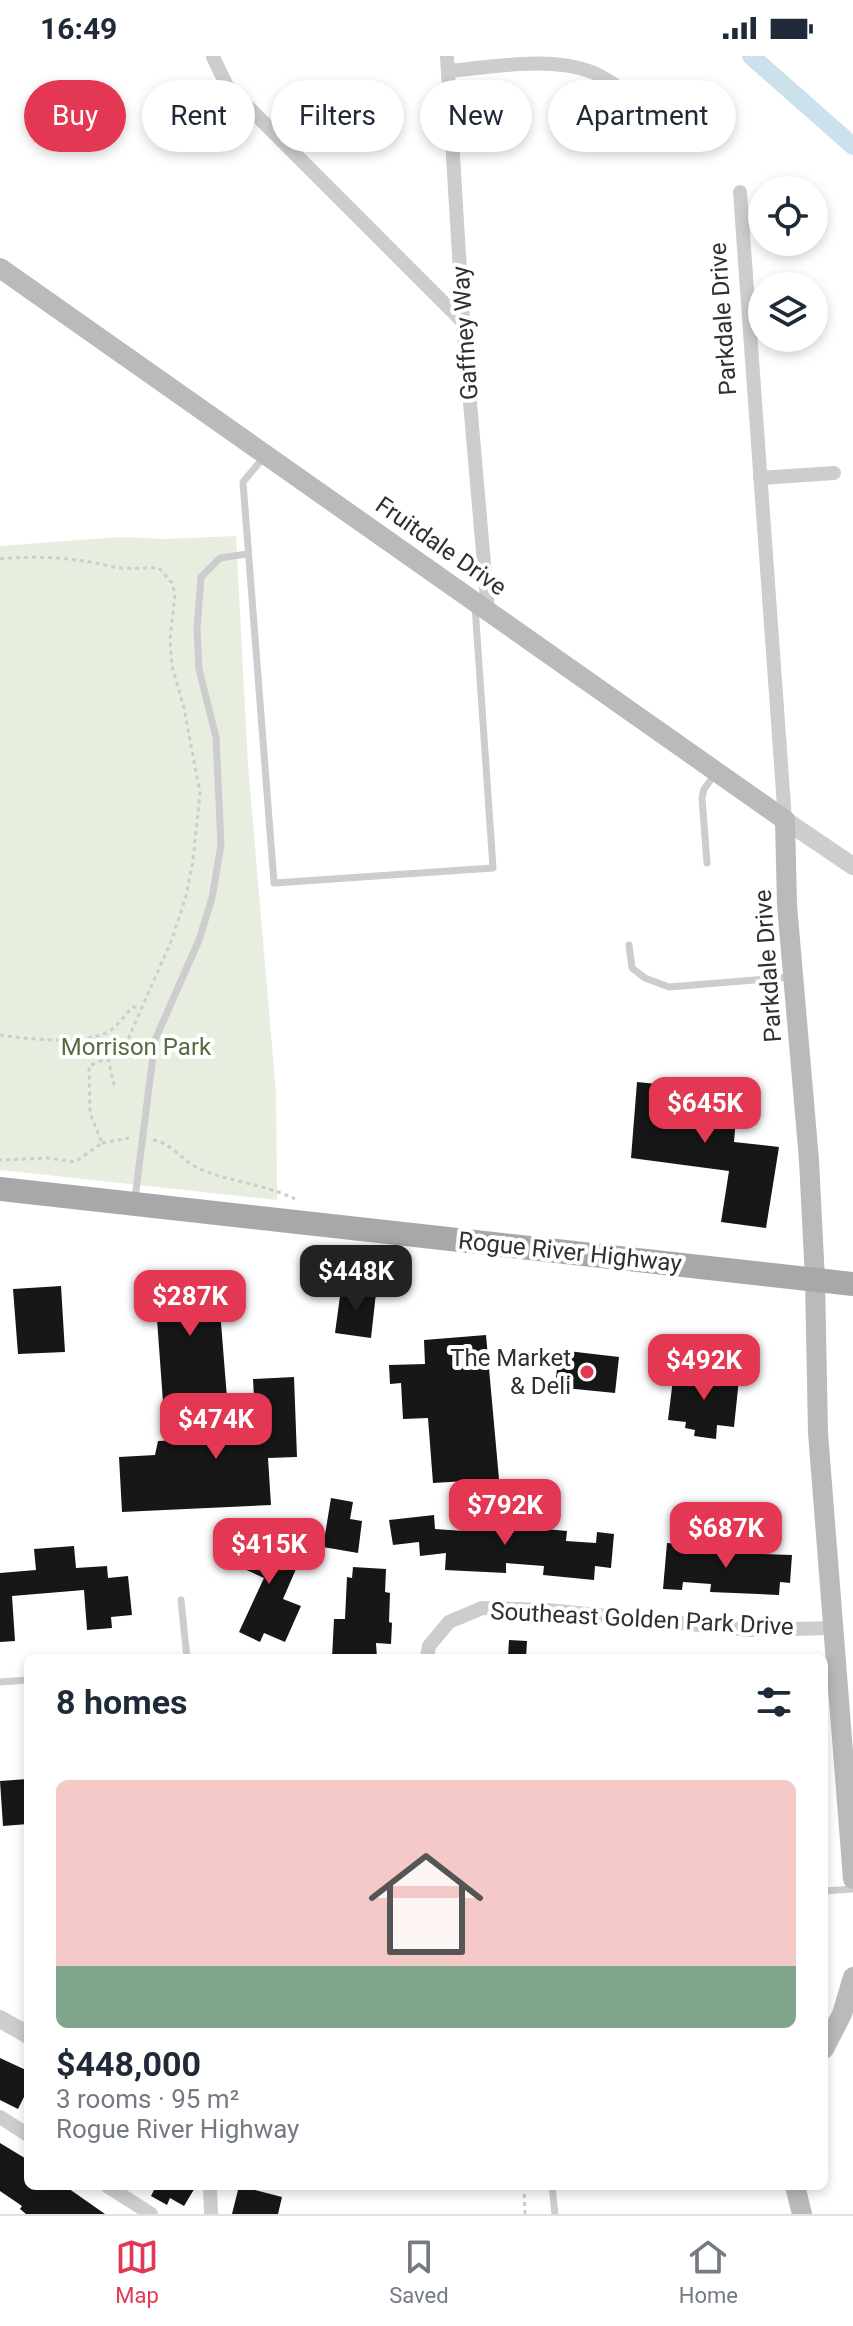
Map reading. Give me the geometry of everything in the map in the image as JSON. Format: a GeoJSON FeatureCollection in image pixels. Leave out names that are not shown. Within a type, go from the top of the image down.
{"type":"FeatureCollection","features":[{"type":"Feature","properties":{"kind":"main road","name":"Fruitdale Drive"},"geometry":{"type":"LineString","coordinates":[[0,268],[785,820]]}},
{"type":"Feature","properties":{"kind":"main road","name":"Parkdale Drive"},"geometry":{"type":"LineString","coordinates":[[785,820],[787,905],[809,1160],[818,1433],[853,1879]]}},
{"type":"Feature","properties":{"kind":"main road","name":"Rogue River Highway"},"geometry":{"type":"LineString","coordinates":[[0,1189],[853,1284]]}},
{"type":"Feature","properties":{"kind":"main road"},"geometry":{"type":"LineString","coordinates":[[828,2041],[842,2014],[853,1977]]}},
{"type":"Feature","properties":{"kind":"main road"},"geometry":{"type":"LineString","coordinates":[[796,2190],[802,2214]]}},
{"type":"Feature","properties":{"kind":"street"},"geometry":{"type":"LineString","coordinates":[[213,57],[227,86],[463,322]]}},
{"type":"Feature","properties":{"kind":"street"},"geometry":{"type":"LineString","coordinates":[[448,64],[570,65],[591,71],[606,80]]}},
{"type":"Feature","properties":{"kind":"street","name":"Gaffney Way"},"geometry":{"type":"LineString","coordinates":[[448,64],[482,605]]}},
{"type":"Feature","properties":{"kind":"street","name":"Parkdale Drive"},"geometry":{"type":"LineString","coordinates":[[740,192],[785,820]]}},
{"type":"Feature","properties":{"kind":"street"},"geometry":{"type":"LineString","coordinates":[[760,478],[834,473]]}},
{"type":"Feature","properties":{"kind":"street","name":"Fruitdale Drive"},"geometry":{"type":"LineString","coordinates":[[785,820],[853,866]]}},
{"type":"Feature","properties":{"kind":"street","name":"Southeast Golden Park Drive"},"geometry":{"type":"LineString","coordinates":[[428,1654],[429,1646],[449,1622],[482,1608],[547,1610],[749,1630],[833,1628]]}},
{"type":"Feature","properties":{"kind":"street"},"geometry":{"type":"LineString","coordinates":[[0,2019],[24,2033]]}},
{"type":"Feature","properties":{"kind":"street"},"geometry":{"type":"LineString","coordinates":[[0,2117],[24,2132]]}},
{"type":"Feature","properties":{"kind":"street"},"geometry":{"type":"LineString","coordinates":[[113,2190],[151,2214]]}},
{"type":"Feature","properties":{"kind":"street"},"geometry":{"type":"LineString","coordinates":[[210,2190],[211,2214]]}},
{"type":"Feature","properties":{"kind":"lane"},"geometry":{"type":"LineString","coordinates":[[265,455],[243,482],[274,883],[493,868],[482,605]]}},
{"type":"Feature","properties":{"kind":"lane"},"geometry":{"type":"LineString","coordinates":[[134,1204],[155,1040],[199,940],[212,898],[221,845],[216,737],[199,669],[197,628],[201,577],[220,558],[247,554]]}},
{"type":"Feature","properties":{"kind":"lane"},"geometry":{"type":"LineString","coordinates":[[707,863],[702,798],[704,789],[717,771]]}},
{"type":"Feature","properties":{"kind":"lane"},"geometry":{"type":"LineString","coordinates":[[629,945],[632,968],[645,978],[669,987],[794,977]]}},
{"type":"Feature","properties":{"kind":"lane"},"geometry":{"type":"LineString","coordinates":[[181,1600],[187,1654]]}},
{"type":"Feature","properties":{"kind":"lane"},"geometry":{"type":"LineString","coordinates":[[0,1682],[24,1680]]}},
{"type":"Feature","properties":{"kind":"lane"},"geometry":{"type":"LineString","coordinates":[[828,1891],[853,1889]]}},
{"type":"Feature","properties":{"kind":"lane"},"geometry":{"type":"LineString","coordinates":[[552,2190],[555,2214]]}},
{"type":"Feature","properties":{"kind":"path"},"geometry":{"type":"LineString","coordinates":[[0,559],[31,556],[80,559],[116,568],[159,568],[172,583],[175,594],[170,639],[172,666],[184,708],[200,793],[193,860],[186,896],[172,939],[125,1046],[120,1046],[108,1058],[89,1066],[90,1113],[102,1143]]}},
{"type":"Feature","properties":{"kind":"path"},"geometry":{"type":"LineString","coordinates":[[0,1035],[45,1039],[94,1037],[110,1031],[133,1007],[141,1008]]}},
{"type":"Feature","properties":{"kind":"path"},"geometry":{"type":"LineString","coordinates":[[108,1058],[114,1085]]}},
{"type":"Feature","properties":{"kind":"path"},"geometry":{"type":"LineString","coordinates":[[0,1160],[48,1158],[75,1162],[102,1143],[126,1138],[160,1141],[191,1165],[282,1192],[295,1199]]}},
{"type":"Feature","properties":{"kind":"path"},"geometry":{"type":"LineString","coordinates":[[524,2190],[525,2214]]}},
{"type":"Feature","properties":{"kind":"green space","name":"Morrison Park"},"geometry":{"type":"Polygon","coordinates":[[[236,536],[248,765],[276,1093],[277,1200],[0,1170],[0,546],[120,537],[236,536]]]}},
{"type":"Feature","properties":{"kind":"building"},"geometry":{"type":"Polygon","coordinates":[[[637,1082],[738,1092],[734,1142],[779,1147],[766,1228],[721,1222],[729,1171],[631,1158],[637,1082]]]}},
{"type":"Feature","properties":{"kind":"building"},"geometry":{"type":"Polygon","coordinates":[[[217,1273],[227,1398],[163,1402],[154,1278],[217,1273]]]}},
{"type":"Feature","properties":{"kind":"building"},"geometry":{"type":"Polygon","coordinates":[[[61,1286],[65,1352],[18,1354],[13,1289],[61,1286]]]}},
{"type":"Feature","properties":{"kind":"building"},"geometry":{"type":"Polygon","coordinates":[[[341,1289],[376,1293],[371,1338],[335,1333],[341,1289]]]}},
{"type":"Feature","properties":{"kind":"building"},"geometry":{"type":"Polygon","coordinates":[[[486,1335],[499,1479],[433,1483],[428,1418],[403,1419],[401,1383],[390,1384],[389,1365],[425,1364],[424,1340],[486,1335]]]}},
{"type":"Feature","properties":{"kind":"building","name":"The Market & Deli"},"geometry":{"type":"Polygon","coordinates":[[[559,1350],[619,1357],[615,1393],[555,1387],[559,1350]]]}},
{"type":"Feature","properties":{"kind":"building"},"geometry":{"type":"Polygon","coordinates":[[[674,1371],[739,1379],[734,1427],[717,1425],[716,1439],[694,1436],[695,1430],[685,1428],[686,1422],[668,1420],[674,1371]]]}},
{"type":"Feature","properties":{"kind":"building"},"geometry":{"type":"Polygon","coordinates":[[[294,1377],[297,1457],[268,1458],[271,1505],[122,1512],[119,1457],[155,1455],[158,1441],[256,1436],[253,1379],[294,1377]]]}},
{"type":"Feature","properties":{"kind":"building"},"geometry":{"type":"Polygon","coordinates":[[[331,1498],[353,1502],[350,1519],[362,1521],[358,1553],[323,1547],[331,1498]]]}},
{"type":"Feature","properties":{"kind":"building"},"geometry":{"type":"Polygon","coordinates":[[[434,1515],[435,1529],[464,1531],[465,1522],[523,1524],[523,1527],[567,1531],[566,1541],[596,1543],[597,1532],[614,1534],[611,1568],[595,1566],[594,1580],[543,1575],[544,1566],[506,1563],[506,1573],[445,1570],[446,1553],[420,1556],[419,1542],[393,1545],[389,1520],[434,1515]]]}},
{"type":"Feature","properties":{"kind":"building"},"geometry":{"type":"Polygon","coordinates":[[[260,1528],[296,1544],[287,1565],[296,1569],[283,1599],[301,1606],[285,1642],[264,1633],[260,1642],[239,1632],[264,1578],[231,1563],[241,1541],[252,1546],[260,1528]]]}},
{"type":"Feature","properties":{"kind":"building"},"geometry":{"type":"Polygon","coordinates":[[[667,1543],[704,1546],[703,1552],[792,1555],[790,1583],[780,1582],[779,1595],[710,1592],[711,1584],[683,1582],[682,1590],[663,1589],[667,1543]]]}},
{"type":"Feature","properties":{"kind":"building"},"geometry":{"type":"Polygon","coordinates":[[[74,1546],[76,1568],[107,1566],[108,1578],[128,1576],[132,1615],[111,1617],[112,1628],[87,1630],[84,1590],[12,1596],[15,1641],[0,1642],[0,1573],[36,1570],[34,1549],[74,1546]]]}},
{"type":"Feature","properties":{"kind":"building"},"geometry":{"type":"Polygon","coordinates":[[[353,1567],[386,1569],[385,1592],[390,1593],[391,1644],[376,1643],[377,1654],[332,1654],[334,1619],[345,1619],[347,1577],[352,1578],[353,1567]]]}},
{"type":"Feature","properties":{"kind":"building"},"geometry":{"type":"Polygon","coordinates":[[[509,1640],[527,1641],[526,1654],[508,1654],[509,1640]]]}},
{"type":"Feature","properties":{"kind":"building"},"geometry":{"type":"Polygon","coordinates":[[[24,1779],[24,1824],[3,1826],[0,1781],[24,1779]]]}},
{"type":"Feature","properties":{"kind":"building"},"geometry":{"type":"Polygon","coordinates":[[[0,2058],[24,2069],[24,2097],[18,2109],[0,2100],[0,2058]]]}},
{"type":"Feature","properties":{"kind":"building"},"geometry":{"type":"Polygon","coordinates":[[[0,2143],[24,2158],[24,2190],[71,2190],[105,2214],[26,2214],[20,2209],[22,2206],[0,2191],[0,2143]]]}},
{"type":"Feature","properties":{"kind":"building"},"geometry":{"type":"Polygon","coordinates":[[[154,2190],[194,2190],[184,2206],[170,2198],[167,2205],[151,2196],[154,2190]]]}},
{"type":"Feature","properties":{"kind":"building"},"geometry":{"type":"Polygon","coordinates":[[[238,2190],[255,2190],[282,2197],[278,2214],[232,2214],[238,2190]]]}},
{"type":"Feature","properties":{"kind":"waterway"},"geometry":{"type":"LineString","coordinates":[[751,56],[853,146]]}},
{"type":"Feature","properties":{"kind":"place","name":"The Market & Deli"},"geometry":{"type":"Point","coordinates":[587,1372]}}]}
